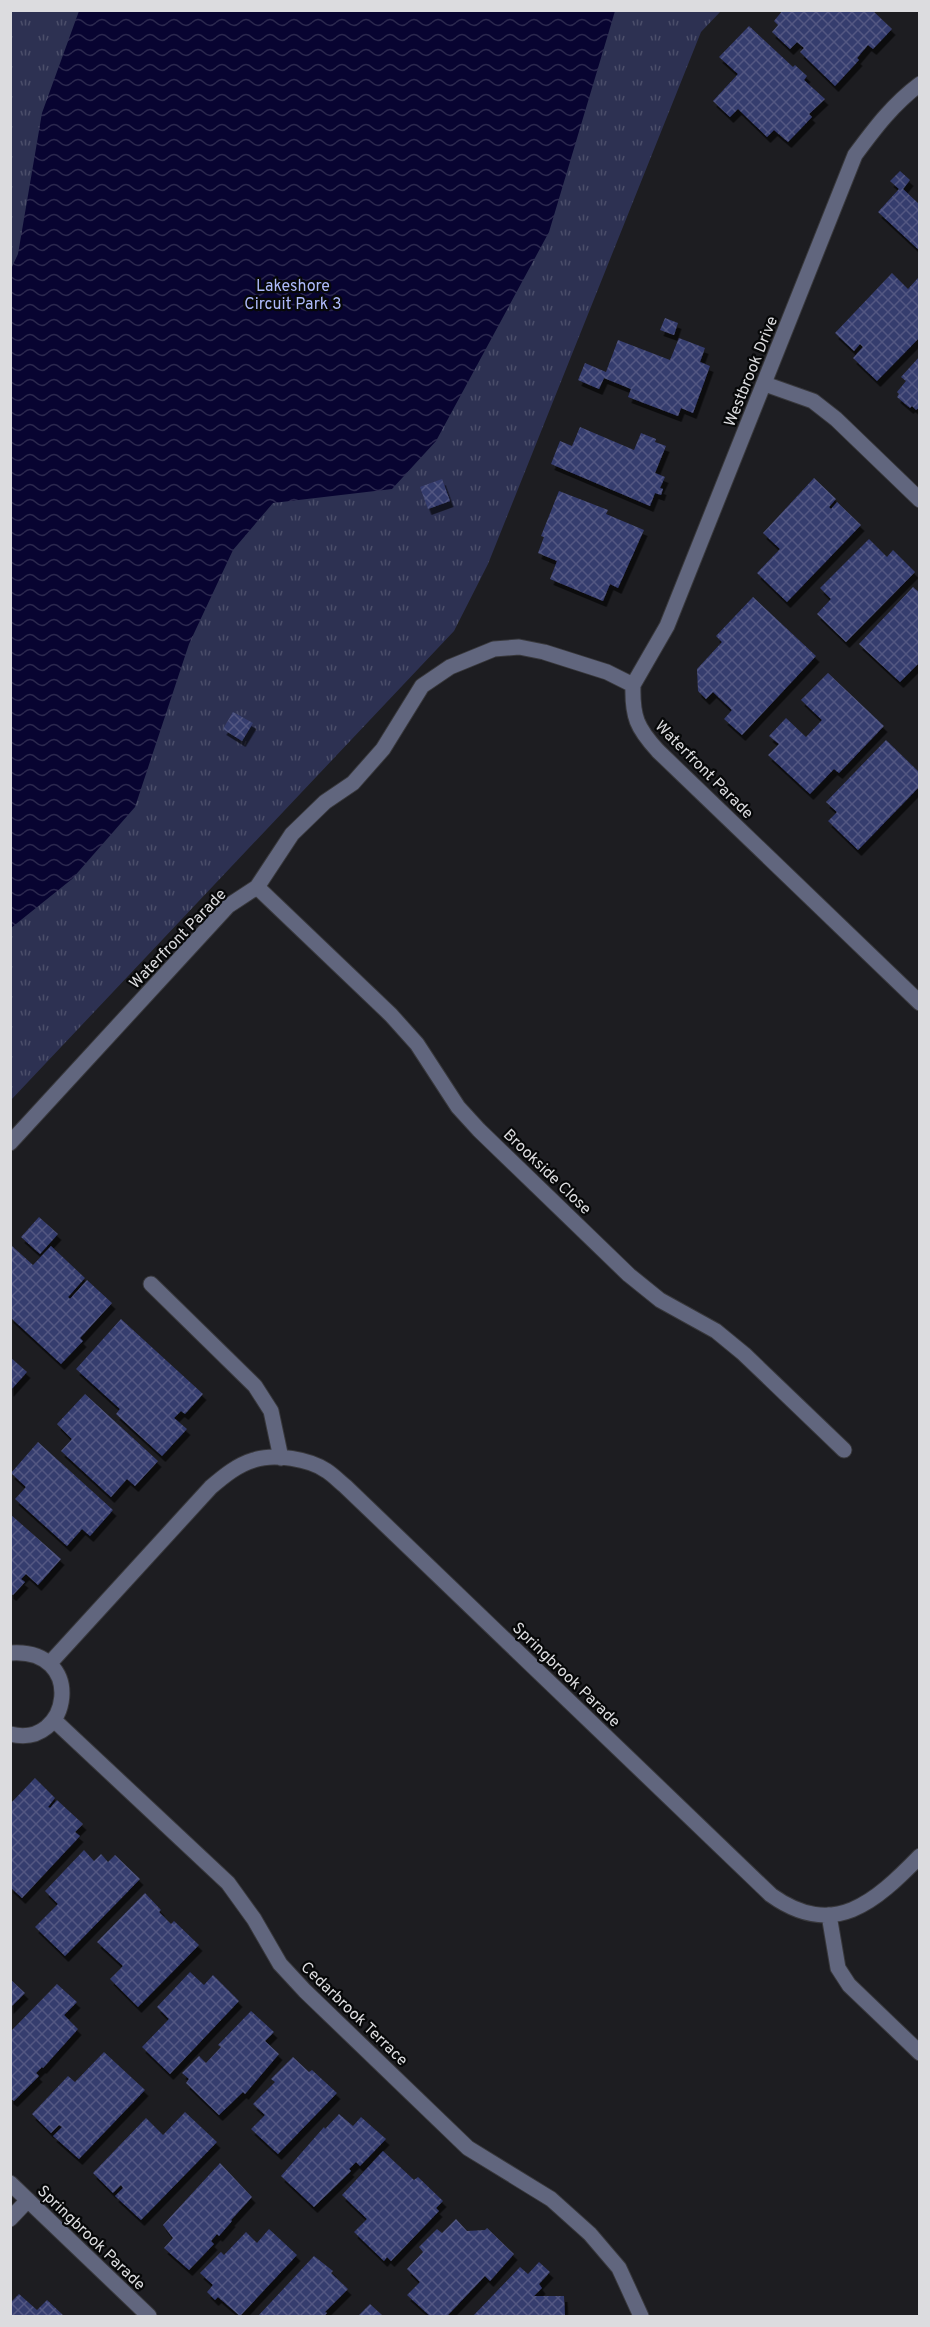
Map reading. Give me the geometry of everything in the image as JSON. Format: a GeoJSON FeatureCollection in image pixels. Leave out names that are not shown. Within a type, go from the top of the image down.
{"type":"FeatureCollection","features":[{"type":"Feature","properties":{"kind":"street","name":"Westbrook Drive"},"geometry":{"type":"LineString","coordinates":[[633,685],[667,626],[855,155],[899,99],[920,84]]}},
{"type":"Feature","properties":{"kind":"street"},"geometry":{"type":"LineString","coordinates":[[765,384],[813,401],[836,419],[920,500]]}},
{"type":"Feature","properties":{"kind":"street","name":"Waterfront Parade"},"geometry":{"type":"LineString","coordinates":[[10,1143],[228,906],[257,887],[292,834],[325,802],[353,783],[383,749],[422,686],[450,667],[494,649],[519,647],[544,652],[607,672],[633,685],[632,705],[643,735],[920,1003]]}},
{"type":"Feature","properties":{"kind":"street","name":"Brookside Close"},"geometry":{"type":"LineString","coordinates":[[257,887],[392,1015],[417,1044],[458,1107],[478,1130],[629,1275],[660,1300],[716,1331],[744,1354],[844,1450]]}},
{"type":"Feature","properties":{"kind":"street"},"geometry":{"type":"LineString","coordinates":[[151,1284],[255,1386],[271,1411],[281,1458]]}},
{"type":"Feature","properties":{"kind":"street","name":"Springbrook Parade"},"geometry":{"type":"LineString","coordinates":[[50,1664],[211,1487],[235,1468],[256,1459],[281,1458],[305,1462],[325,1470],[345,1486],[771,1895],[788,1907],[809,1913],[829,1915],[850,1911],[869,1902],[888,1888],[920,1856]]}},
{"type":"Feature","properties":{"kind":"street"},"geometry":{"type":"LineString","coordinates":[[10,1653],[24,1652],[38,1655],[50,1664],[60,1679],[63,1697],[54,1720],[44,1729],[32,1735],[10,1734]]}},
{"type":"Feature","properties":{"kind":"street","name":"Cedarbrook Terrace"},"geometry":{"type":"LineString","coordinates":[[54,1720],[228,1883],[254,1919],[280,1964],[451,2132],[468,2148],[551,2199],[590,2234],[619,2268],[641,2316]]}},
{"type":"Feature","properties":{"kind":"street"},"geometry":{"type":"LineString","coordinates":[[829,1915],[838,1968],[849,1985],[920,2053]]}},
{"type":"Feature","properties":{"kind":"street","name":"Springbrook Parade"},"geometry":{"type":"LineString","coordinates":[[10,2183],[149,2316]]}},
{"type":"Feature","properties":{"kind":"street"},"geometry":{"type":"LineString","coordinates":[[10,2219],[28,2200]]}},
{"type":"Feature","properties":{"kind":"green space","name":"Lakeshore Circuit Park 3"},"geometry":{"type":"Polygon","coordinates":[[[11,11],[721,11],[701,32],[488,564],[454,631],[11,1100],[11,11]]]}},
{"type":"Feature","properties":{"kind":"water","name":"Lakeshore Circuit Park 3"},"geometry":{"type":"Polygon","coordinates":[[[79,11],[615,11],[549,232],[436,441],[392,489],[273,503],[233,550],[189,644],[135,807],[72,879],[11,928],[11,269],[18,254],[42,113],[79,11]]]}},
{"type":"Feature","properties":{"kind":"building"},"geometry":{"type":"Polygon","coordinates":[[[783,10],[872,10],[892,29],[873,49],[868,45],[857,58],[859,60],[835,86],[800,52],[804,48],[797,42],[790,49],[772,32],[778,25],[774,21],[783,10]]]}},
{"type":"Feature","properties":{"kind":"building"},"geometry":{"type":"Polygon","coordinates":[[[749,26],[793,67],[795,65],[807,76],[804,80],[825,99],[809,114],[812,117],[788,142],[774,130],[767,137],[738,109],[730,117],[713,101],[738,74],[719,57],[749,26]]]}},
{"type":"Feature","properties":{"kind":"building"},"geometry":{"type":"Polygon","coordinates":[[[900,171],[910,180],[903,189],[918,203],[920,201],[920,251],[878,212],[899,189],[890,181],[900,171]]]}},
{"type":"Feature","properties":{"kind":"building"},"geometry":{"type":"Polygon","coordinates":[[[892,273],[908,289],[918,278],[920,280],[920,337],[877,381],[853,358],[863,347],[860,344],[854,351],[835,333],[892,273]]]}},
{"type":"Feature","properties":{"kind":"building"},"geometry":{"type":"Polygon","coordinates":[[[665,318],[678,323],[674,335],[660,330],[665,318]]]}},
{"type":"Feature","properties":{"kind":"building"},"geometry":{"type":"Polygon","coordinates":[[[679,338],[705,348],[700,362],[710,366],[693,413],[681,408],[678,416],[628,397],[631,389],[604,378],[599,389],[578,380],[585,363],[606,372],[618,340],[670,360],[679,338]]]}},
{"type":"Feature","properties":{"kind":"building"},"geometry":{"type":"Polygon","coordinates":[[[920,356],[920,407],[916,410],[897,397],[899,394],[897,392],[906,381],[901,377],[920,356]]]}},
{"type":"Feature","properties":{"kind":"building"},"geometry":{"type":"Polygon","coordinates":[[[580,427],[634,450],[641,433],[666,446],[655,473],[665,477],[660,488],[663,489],[661,495],[655,493],[650,506],[551,464],[560,441],[572,446],[580,427]]]}},
{"type":"Feature","properties":{"kind":"building"},"geometry":{"type":"Polygon","coordinates":[[[814,478],[836,499],[829,507],[831,509],[837,502],[861,525],[787,602],[757,573],[780,549],[763,533],[814,478]]]}},
{"type":"Feature","properties":{"kind":"building"},"geometry":{"type":"Polygon","coordinates":[[[442,479],[450,501],[428,509],[420,487],[442,479]]]}},
{"type":"Feature","properties":{"kind":"building"},"geometry":{"type":"Polygon","coordinates":[[[559,491],[608,510],[606,514],[644,530],[618,588],[610,584],[603,601],[550,579],[557,561],[538,553],[544,537],[541,536],[559,491]]]}},
{"type":"Feature","properties":{"kind":"building"},"geometry":{"type":"Polygon","coordinates":[[[869,539],[887,557],[893,550],[915,572],[846,642],[817,614],[831,599],[820,588],[869,539]]]}},
{"type":"Feature","properties":{"kind":"building"},"geometry":{"type":"Polygon","coordinates":[[[913,587],[920,593],[920,662],[900,682],[859,644],[913,587]]]}},
{"type":"Feature","properties":{"kind":"building"},"geometry":{"type":"Polygon","coordinates":[[[753,597],[816,656],[742,735],[724,719],[732,710],[713,692],[706,699],[698,691],[697,669],[722,642],[716,636],[753,597]]]}},
{"type":"Feature","properties":{"kind":"building"},"geometry":{"type":"Polygon","coordinates":[[[828,673],[884,726],[839,773],[834,769],[810,794],[768,755],[779,744],[769,736],[786,718],[806,737],[822,720],[801,700],[828,673]]]}},
{"type":"Feature","properties":{"kind":"building"},"geometry":{"type":"Polygon","coordinates":[[[233,712],[253,723],[242,741],[223,729],[233,712]]]}},
{"type":"Feature","properties":{"kind":"building"},"geometry":{"type":"Polygon","coordinates":[[[886,740],[920,773],[920,786],[858,850],[828,821],[837,812],[826,802],[886,740]]]}},
{"type":"Feature","properties":{"kind":"building"},"geometry":{"type":"Polygon","coordinates":[[[39,1217],[58,1234],[40,1254],[21,1237],[39,1217]]]}},
{"type":"Feature","properties":{"kind":"building"},"geometry":{"type":"Polygon","coordinates":[[[12,1246],[33,1265],[51,1246],[85,1278],[68,1297],[70,1299],[87,1280],[112,1303],[80,1338],[83,1341],[61,1364],[10,1317],[12,1246]]]}},
{"type":"Feature","properties":{"kind":"building"},"geometry":{"type":"Polygon","coordinates":[[[121,1319],[203,1394],[185,1414],[181,1411],[174,1418],[187,1429],[162,1456],[116,1414],[120,1409],[76,1369],[121,1319]]]}},
{"type":"Feature","properties":{"kind":"building"},"geometry":{"type":"Polygon","coordinates":[[[10,1357],[27,1372],[10,1391],[10,1357]]]}},
{"type":"Feature","properties":{"kind":"building"},"geometry":{"type":"Polygon","coordinates":[[[85,1394],[158,1461],[135,1486],[127,1479],[111,1497],[61,1451],[72,1439],[57,1424],[85,1394]]]}},
{"type":"Feature","properties":{"kind":"building"},"geometry":{"type":"Polygon","coordinates":[[[38,1442],[113,1510],[90,1536],[82,1529],[67,1546],[15,1499],[26,1487],[11,1473],[38,1442]]]}},
{"type":"Feature","properties":{"kind":"building"},"geometry":{"type":"Polygon","coordinates":[[[10,1514],[61,1559],[38,1585],[26,1574],[21,1579],[25,1582],[13,1595],[10,1593],[10,1514]]]}},
{"type":"Feature","properties":{"kind":"building"},"geometry":{"type":"Polygon","coordinates":[[[35,1778],[55,1798],[48,1807],[50,1808],[57,1800],[83,1824],[75,1832],[80,1836],[22,1898],[10,1887],[10,1804],[35,1778]]]}},
{"type":"Feature","properties":{"kind":"building"},"geometry":{"type":"Polygon","coordinates":[[[84,1850],[94,1861],[101,1854],[108,1862],[115,1855],[140,1879],[65,1956],[35,1927],[58,1904],[45,1891],[84,1850]]]}},
{"type":"Feature","properties":{"kind":"building"},"geometry":{"type":"Polygon","coordinates":[[[145,1893],[171,1924],[174,1921],[199,1945],[138,2007],[110,1979],[123,1966],[97,1942],[145,1893]]]}},
{"type":"Feature","properties":{"kind":"building"},"geometry":{"type":"Polygon","coordinates":[[[190,1972],[204,1985],[213,1975],[239,2001],[170,2074],[142,2047],[169,2019],[157,2007],[190,1972]]]}},
{"type":"Feature","properties":{"kind":"building"},"geometry":{"type":"Polygon","coordinates":[[[10,1979],[25,1993],[10,2008],[10,1979]]]}},
{"type":"Feature","properties":{"kind":"building"},"geometry":{"type":"Polygon","coordinates":[[[57,1984],[77,2002],[64,2015],[78,2029],[36,2073],[39,2076],[14,2101],[10,2098],[10,2032],[57,1984]]]}},
{"type":"Feature","properties":{"kind":"building"},"geometry":{"type":"Polygon","coordinates":[[[251,2011],[274,2032],[265,2041],[279,2054],[245,2094],[243,2092],[219,2115],[186,2083],[189,2079],[182,2073],[199,2056],[206,2063],[221,2047],[218,2045],[251,2011]]]}},
{"type":"Feature","properties":{"kind":"building"},"geometry":{"type":"Polygon","coordinates":[[[104,2052],[145,2090],[79,2159],[53,2136],[62,2127],[59,2125],[51,2133],[32,2114],[68,2076],[75,2082],[104,2052]]]}},
{"type":"Feature","properties":{"kind":"building"},"geometry":{"type":"Polygon","coordinates":[[[293,2057],[309,2072],[312,2070],[337,2093],[278,2154],[251,2129],[265,2115],[253,2104],[275,2082],[271,2079],[293,2057]]]}},
{"type":"Feature","properties":{"kind":"building"},"geometry":{"type":"Polygon","coordinates":[[[185,2112],[217,2142],[141,2220],[115,2196],[123,2188],[121,2185],[113,2193],[93,2173],[146,2118],[163,2135],[185,2112]]]}},
{"type":"Feature","properties":{"kind":"building"},"geometry":{"type":"Polygon","coordinates":[[[339,2114],[353,2126],[361,2117],[386,2139],[360,2166],[356,2162],[349,2169],[351,2171],[314,2207],[281,2176],[324,2127],[325,2129],[339,2114]]]}},
{"type":"Feature","properties":{"kind":"building"},"geometry":{"type":"Polygon","coordinates":[[[383,2151],[414,2180],[418,2177],[443,2201],[436,2208],[439,2211],[391,2261],[387,2257],[384,2261],[354,2232],[367,2219],[342,2195],[383,2151]]]}},
{"type":"Feature","properties":{"kind":"building"},"geometry":{"type":"Polygon","coordinates":[[[220,2163],[252,2197],[219,2236],[217,2234],[211,2241],[214,2244],[189,2270],[164,2248],[173,2238],[163,2225],[220,2163]]]}},
{"type":"Feature","properties":{"kind":"building"},"geometry":{"type":"Polygon","coordinates":[[[456,2219],[467,2231],[487,2228],[514,2254],[490,2281],[485,2276],[447,2316],[430,2316],[407,2295],[420,2282],[407,2269],[423,2252],[419,2247],[437,2229],[442,2233],[456,2219]]]}},
{"type":"Feature","properties":{"kind":"building"},"geometry":{"type":"Polygon","coordinates":[[[269,2229],[297,2255],[240,2316],[218,2297],[215,2300],[207,2292],[213,2285],[200,2273],[221,2252],[224,2255],[246,2232],[257,2243],[269,2229]]]}},
{"type":"Feature","properties":{"kind":"building"},"geometry":{"type":"Polygon","coordinates":[[[314,2256],[333,2271],[331,2273],[348,2289],[325,2312],[327,2313],[324,2316],[258,2316],[314,2256]]]}},
{"type":"Feature","properties":{"kind":"building"},"geometry":{"type":"Polygon","coordinates":[[[539,2262],[550,2272],[539,2284],[542,2288],[534,2296],[564,2296],[565,2316],[473,2316],[520,2267],[528,2274],[539,2262]]]}},
{"type":"Feature","properties":{"kind":"building"},"geometry":{"type":"Polygon","coordinates":[[[19,2294],[37,2310],[47,2300],[64,2316],[10,2316],[10,2303],[19,2294]]]}},
{"type":"Feature","properties":{"kind":"building"},"geometry":{"type":"Polygon","coordinates":[[[370,2304],[383,2316],[358,2316],[370,2304]]]}}]}
